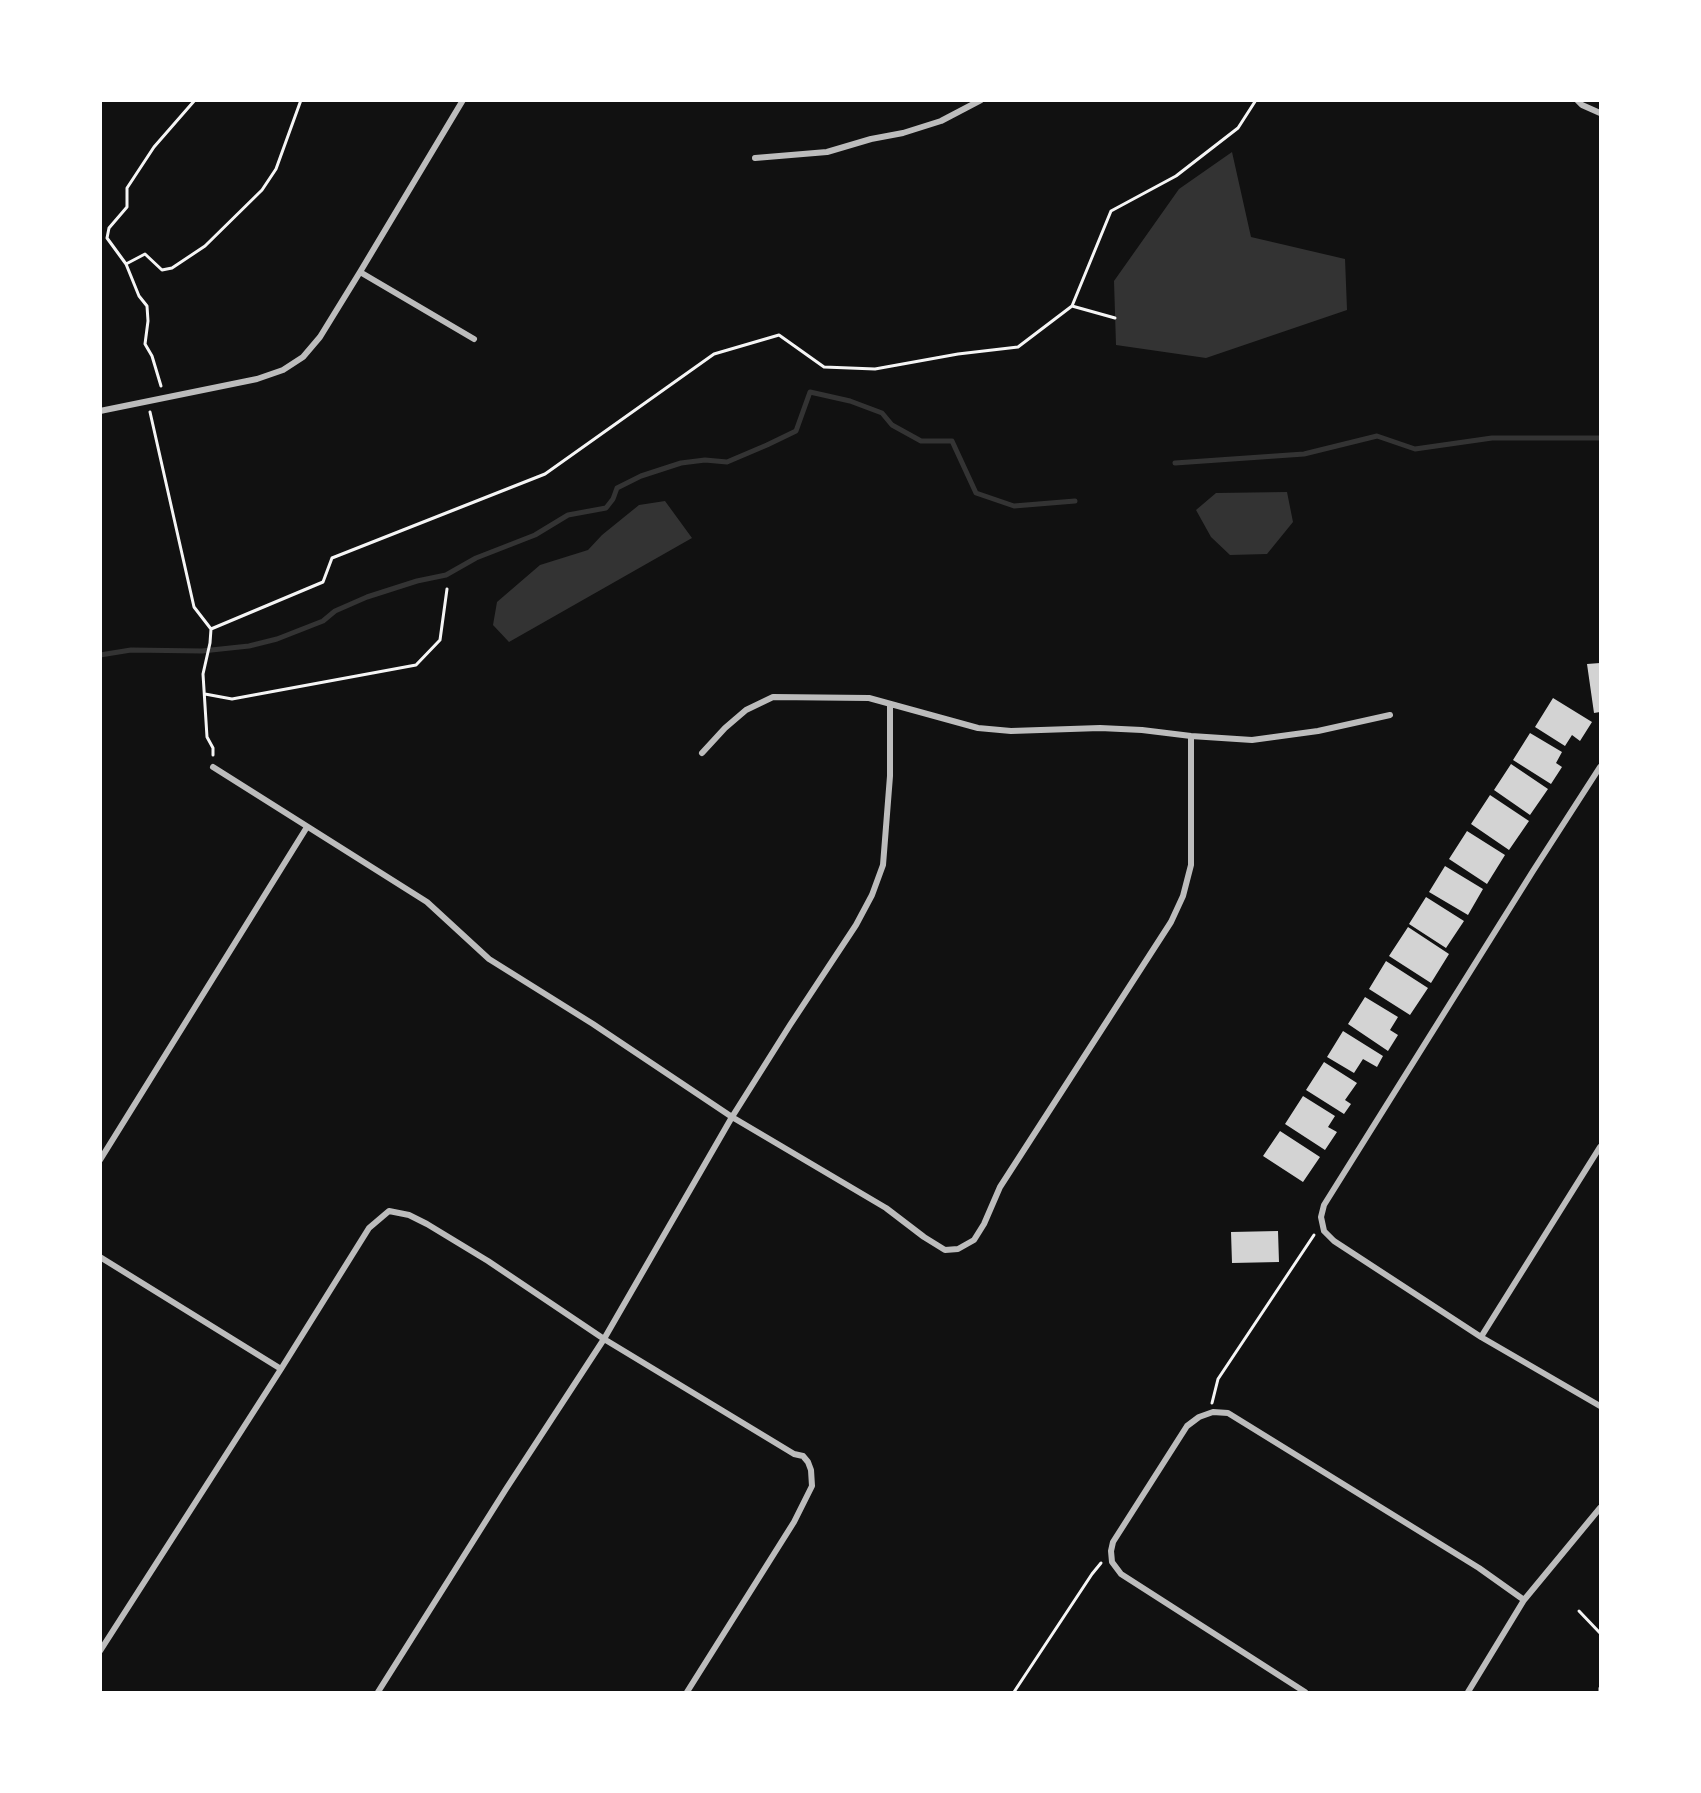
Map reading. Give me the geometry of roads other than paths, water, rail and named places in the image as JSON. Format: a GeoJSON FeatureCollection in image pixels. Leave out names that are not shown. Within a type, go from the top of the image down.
{"type":"FeatureCollection","features":[{"type":"Feature","properties":{"kind":"street"},"geometry":{"type":"LineString","coordinates":[[100,411],[257,379],[284,370],[303,357],[320,337],[463,100]]}},
{"type":"Feature","properties":{"kind":"street"},"geometry":{"type":"LineString","coordinates":[[755,158],[827,152],[871,139],[903,133],[940,121],[981,100]]}},
{"type":"Feature","properties":{"kind":"street"},"geometry":{"type":"LineString","coordinates":[[1577,100],[1582,105],[1600,113]]}},
{"type":"Feature","properties":{"kind":"street"},"geometry":{"type":"LineString","coordinates":[[360,272],[474,339]]}},
{"type":"Feature","properties":{"kind":"street"},"geometry":{"type":"LineString","coordinates":[[702,753],[725,728],[746,710],[773,697],[869,698],[978,728],[1011,731],[1100,728],[1252,740],[1318,731],[1390,715]]}},
{"type":"Feature","properties":{"kind":"street"},"geometry":{"type":"LineString","coordinates":[[378,1692],[604,1339],[732,1117],[856,925],[872,896],[884,865],[890,776],[890,704]]}},
{"type":"Feature","properties":{"kind":"street"},"geometry":{"type":"LineString","coordinates":[[213,767],[428,902],[489,959],[594,1024],[732,1117],[886,1208],[945,1250],[958,1249],[974,1239],[984,1224],[1000,1187],[1171,922],[1183,896],[1191,865],[1191,736]]}},
{"type":"Feature","properties":{"kind":"street"},"geometry":{"type":"LineString","coordinates":[[1600,767],[1324,1205],[1322,1212],[1326,1233],[1334,1241],[1481,1337],[1600,1406]]}},
{"type":"Feature","properties":{"kind":"street"},"geometry":{"type":"LineString","coordinates":[[100,1160],[307,827]]}},
{"type":"Feature","properties":{"kind":"street"},"geometry":{"type":"LineString","coordinates":[[1481,1337],[1600,1148]]}},
{"type":"Feature","properties":{"kind":"street"},"geometry":{"type":"LineString","coordinates":[[100,1651],[369,1228],[389,1211],[409,1215],[437,1230],[488,1261],[604,1339],[794,1454],[803,1456],[811,1470],[812,1486],[794,1522],[687,1692]]}},
{"type":"Feature","properties":{"kind":"street"},"geometry":{"type":"LineString","coordinates":[[100,1257],[281,1369]]}},
{"type":"Feature","properties":{"kind":"street"},"geometry":{"type":"LineString","coordinates":[[1305,1692],[1121,1574],[1113,1566],[1110,1553],[1113,1542],[1187,1426],[1199,1417],[1209,1413],[1228,1413],[1479,1568],[1524,1600]]}},
{"type":"Feature","properties":{"kind":"street"},"geometry":{"type":"LineString","coordinates":[[1468,1692],[1524,1600],[1600,1508]]}},
{"type":"Feature","properties":{"kind":"waterway"},"geometry":{"type":"LineString","coordinates":[[100,655],[131,650],[202,651],[249,646],[277,639],[323,621],[335,611],[367,597],[417,581],[446,575],[476,558],[535,535],[568,515],[606,508],[617,488],[641,476],[681,463],[705,460],[727,462],[767,445],[796,431],[810,392],[850,401],[882,413],[892,425],[921,441],[952,441],[976,493],[1014,506],[1075,501]]}},
{"type":"Feature","properties":{"kind":"waterway"},"geometry":{"type":"LineString","coordinates":[[1175,463],[1304,454],[1377,436],[1415,449],[1492,438],[1600,438]]}}]}
